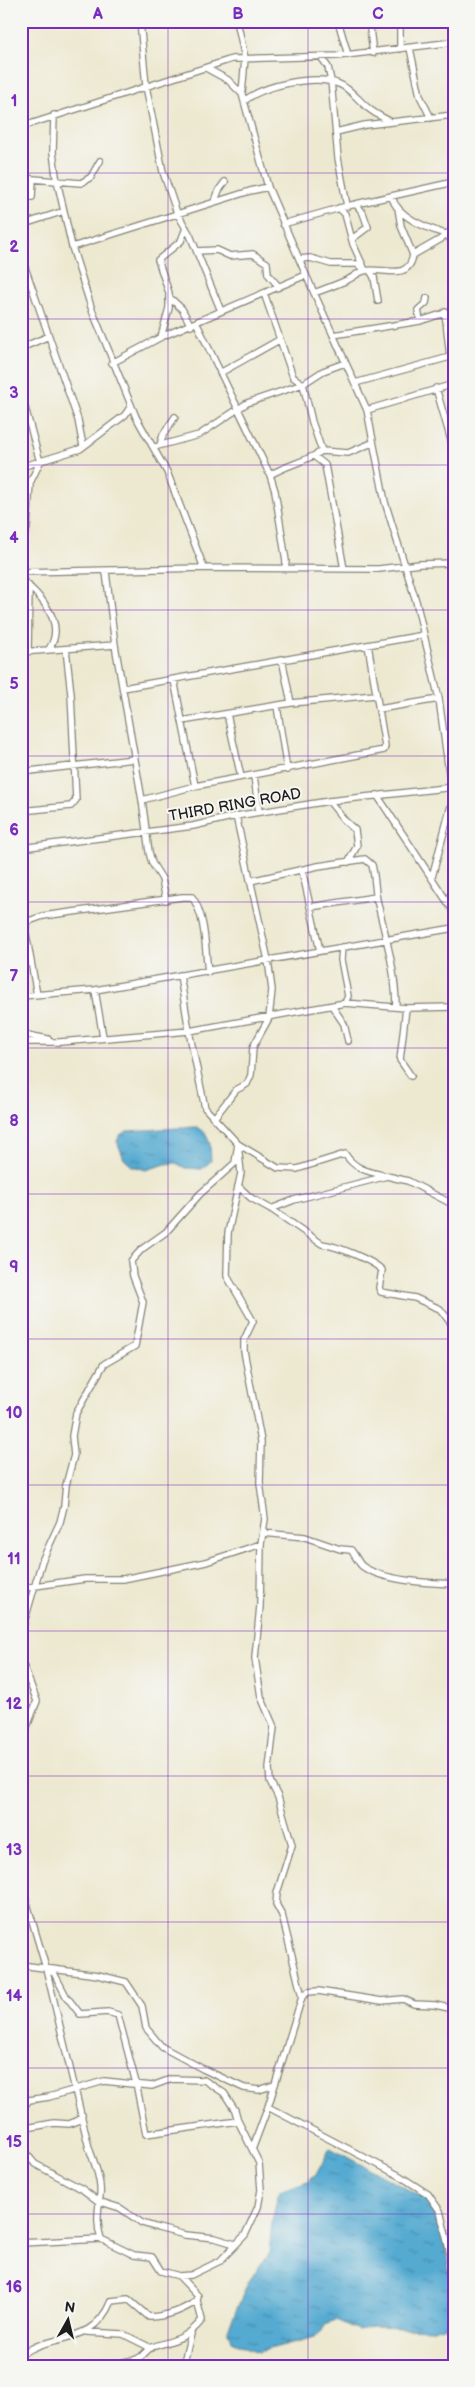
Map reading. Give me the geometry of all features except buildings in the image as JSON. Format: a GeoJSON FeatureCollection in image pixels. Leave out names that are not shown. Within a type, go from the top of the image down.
{"type":"FeatureCollection","features":[{"type":"Feature","properties":{"kind":"street"},"geometry":{"type":"LineString","coordinates":[[140,21],[146,86],[163,172],[178,213],[197,251],[220,311]]}},
{"type":"Feature","properties":{"kind":"street"},"geometry":{"type":"LineString","coordinates":[[237,21],[245,58],[243,98],[268,187],[298,259],[367,410],[385,502],[424,634],[439,699],[452,787]]}},
{"type":"Feature","properties":{"kind":"street"},"geometry":{"type":"LineString","coordinates":[[338,21],[348,55]]}},
{"type":"Feature","properties":{"kind":"street"},"geometry":{"type":"LineString","coordinates":[[369,21],[373,53]]}},
{"type":"Feature","properties":{"kind":"street"},"geometry":{"type":"LineString","coordinates":[[400,21],[400,49]]}},
{"type":"Feature","properties":{"kind":"street"},"geometry":{"type":"LineString","coordinates":[[21,127],[232,59],[336,56],[454,42]]}},
{"type":"Feature","properties":{"kind":"street"},"geometry":{"type":"LineString","coordinates":[[410,48],[420,96],[431,118]]}},
{"type":"Feature","properties":{"kind":"street"},"geometry":{"type":"LineString","coordinates":[[328,67],[336,56]]}},
{"type":"Feature","properties":{"kind":"street"},"geometry":{"type":"LineString","coordinates":[[321,57],[328,67],[331,81],[336,132],[347,206]]}},
{"type":"Feature","properties":{"kind":"street"},"geometry":{"type":"LineString","coordinates":[[206,68],[228,80],[243,98]]}},
{"type":"Feature","properties":{"kind":"street"},"geometry":{"type":"LineString","coordinates":[[243,98],[263,89],[318,80],[331,81],[340,84],[369,109],[391,122]]}},
{"type":"Feature","properties":{"kind":"street"},"geometry":{"type":"LineString","coordinates":[[54,115],[53,152],[57,181],[72,247],[92,310],[131,406],[157,446],[204,568]]}},
{"type":"Feature","properties":{"kind":"street"},"geometry":{"type":"LineString","coordinates":[[336,132],[365,125],[454,115]]}},
{"type":"Feature","properties":{"kind":"street"},"geometry":{"type":"LineString","coordinates":[[21,178],[81,183],[91,177],[100,162]]}},
{"type":"Feature","properties":{"kind":"street"},"geometry":{"type":"LineString","coordinates":[[32,197],[33,179]]}},
{"type":"Feature","properties":{"kind":"street"},"geometry":{"type":"LineString","coordinates":[[215,202],[219,190],[225,182]]}},
{"type":"Feature","properties":{"kind":"street"},"geometry":{"type":"LineString","coordinates":[[283,224],[347,206],[454,182]]}},
{"type":"Feature","properties":{"kind":"street"},"geometry":{"type":"LineString","coordinates":[[72,247],[268,187]]}},
{"type":"Feature","properties":{"kind":"street"},"geometry":{"type":"LineString","coordinates":[[314,293],[368,271],[388,273],[408,268],[412,264],[413,256],[401,226],[397,206],[392,197]]}},
{"type":"Feature","properties":{"kind":"street"},"geometry":{"type":"LineString","coordinates":[[352,240],[368,227],[363,213],[356,204]]}},
{"type":"Feature","properties":{"kind":"street"},"geometry":{"type":"LineString","coordinates":[[397,206],[423,225],[445,234],[451,240],[454,259]]}},
{"type":"Feature","properties":{"kind":"street"},"geometry":{"type":"LineString","coordinates":[[339,208],[345,214],[352,240],[368,271]]}},
{"type":"Feature","properties":{"kind":"street"},"geometry":{"type":"LineString","coordinates":[[21,226],[64,211]]}},
{"type":"Feature","properties":{"kind":"street"},"geometry":{"type":"LineString","coordinates":[[162,337],[169,308],[169,297],[158,260],[181,241],[186,228]]}},
{"type":"Feature","properties":{"kind":"street"},"geometry":{"type":"LineString","coordinates":[[413,256],[441,239],[445,234],[454,231]]}},
{"type":"Feature","properties":{"kind":"street"},"geometry":{"type":"LineString","coordinates":[[197,251],[217,250],[230,256],[253,254],[267,263],[268,274],[279,287]]}},
{"type":"Feature","properties":{"kind":"street"},"geometry":{"type":"LineString","coordinates":[[21,256],[78,420],[83,446]]}},
{"type":"Feature","properties":{"kind":"street"},"geometry":{"type":"LineString","coordinates":[[298,259],[310,258],[331,264],[357,264],[374,277],[378,301]]}},
{"type":"Feature","properties":{"kind":"street"},"geometry":{"type":"LineString","coordinates":[[112,363],[162,337],[194,325],[220,311],[306,275]]}},
{"type":"Feature","properties":{"kind":"street"},"geometry":{"type":"LineString","coordinates":[[264,293],[293,377],[303,384],[312,422],[322,451]]}},
{"type":"Feature","properties":{"kind":"street"},"geometry":{"type":"LineString","coordinates":[[169,297],[182,309],[194,325],[270,475],[275,491],[286,561],[285,568]]}},
{"type":"Feature","properties":{"kind":"street"},"geometry":{"type":"LineString","coordinates":[[420,321],[418,310],[426,303],[428,298]]}},
{"type":"Feature","properties":{"kind":"street"},"geometry":{"type":"LineString","coordinates":[[333,335],[420,321],[454,310]]}},
{"type":"Feature","properties":{"kind":"street"},"geometry":{"type":"LineString","coordinates":[[355,383],[452,360],[445,312]]}},
{"type":"Feature","properties":{"kind":"street"},"geometry":{"type":"LineString","coordinates":[[21,348],[49,336]]}},
{"type":"Feature","properties":{"kind":"street"},"geometry":{"type":"LineString","coordinates":[[220,373],[279,340]]}},
{"type":"Feature","properties":{"kind":"street"},"geometry":{"type":"LineString","coordinates":[[157,446],[179,442],[199,434],[247,403],[303,384],[323,371],[345,364]]}},
{"type":"Feature","properties":{"kind":"street"},"geometry":{"type":"LineString","coordinates":[[367,410],[454,384]]}},
{"type":"Feature","properties":{"kind":"street"},"geometry":{"type":"LineString","coordinates":[[436,388],[453,447]]}},
{"type":"Feature","properties":{"kind":"street"},"geometry":{"type":"LineString","coordinates":[[21,392],[40,462],[30,483],[27,528],[21,546]]}},
{"type":"Feature","properties":{"kind":"street"},"geometry":{"type":"LineString","coordinates":[[21,467],[83,446],[125,415],[131,406]]}},
{"type":"Feature","properties":{"kind":"street"},"geometry":{"type":"LineString","coordinates":[[157,446],[175,417]]}},
{"type":"Feature","properties":{"kind":"street"},"geometry":{"type":"LineString","coordinates":[[270,475],[322,451],[348,453],[372,443]]}},
{"type":"Feature","properties":{"kind":"street"},"geometry":{"type":"LineString","coordinates":[[314,456],[325,465],[344,569]]}},
{"type":"Feature","properties":{"kind":"street"},"geometry":{"type":"LineString","coordinates":[[21,572],[106,572],[204,568],[395,568],[405,565],[454,563]]}},
{"type":"Feature","properties":{"kind":"street"},"geometry":{"type":"LineString","coordinates":[[106,572],[115,645],[142,800],[149,852],[152,863],[162,879],[166,900]]}},
{"type":"Feature","properties":{"kind":"street"},"geometry":{"type":"LineString","coordinates":[[21,579],[30,586],[55,621],[54,639],[49,649]]}},
{"type":"Feature","properties":{"kind":"street"},"geometry":{"type":"LineString","coordinates":[[30,586],[25,652],[115,645]]}},
{"type":"Feature","properties":{"kind":"street"},"geometry":{"type":"LineString","coordinates":[[21,612],[29,612]]}},
{"type":"Feature","properties":{"kind":"street"},"geometry":{"type":"LineString","coordinates":[[122,688],[424,634]]}},
{"type":"Feature","properties":{"kind":"street"},"geometry":{"type":"LineString","coordinates":[[142,800],[195,786],[384,750],[385,746],[368,645]]}},
{"type":"Feature","properties":{"kind":"street"},"geometry":{"type":"LineString","coordinates":[[21,811],[72,806],[75,804],[66,649]]}},
{"type":"Feature","properties":{"kind":"street"},"geometry":{"type":"LineString","coordinates":[[282,659],[291,703]]}},
{"type":"Feature","properties":{"kind":"street"},"geometry":{"type":"LineString","coordinates":[[174,680],[195,786]]}},
{"type":"Feature","properties":{"kind":"street"},"geometry":{"type":"LineString","coordinates":[[182,721],[291,703],[375,695]]}},
{"type":"Feature","properties":{"kind":"street"},"geometry":{"type":"LineString","coordinates":[[379,708],[439,699]]}},
{"type":"Feature","properties":{"kind":"street"},"geometry":{"type":"LineString","coordinates":[[277,706],[287,770]]}},
{"type":"Feature","properties":{"kind":"street"},"geometry":{"type":"LineString","coordinates":[[227,714],[241,777]]}},
{"type":"Feature","properties":{"kind":"street"},"geometry":{"type":"LineString","coordinates":[[444,734],[454,732]]}},
{"type":"Feature","properties":{"kind":"street"},"geometry":{"type":"LineString","coordinates":[[21,772],[134,759]]}},
{"type":"Feature","properties":{"kind":"street"},"geometry":{"type":"LineString","coordinates":[[254,776],[259,812]]}},
{"type":"Feature","properties":{"kind":"street","name":"THIRD RING ROAD"},"geometry":{"type":"LineString","coordinates":[[21,848],[194,826],[236,816],[329,801],[452,787]]}},
{"type":"Feature","properties":{"kind":"street"},"geometry":{"type":"LineString","coordinates":[[377,795],[454,912]]}},
{"type":"Feature","properties":{"kind":"street"},"geometry":{"type":"LineString","coordinates":[[329,801],[355,830],[357,846],[348,862]]}},
{"type":"Feature","properties":{"kind":"street"},"geometry":{"type":"LineString","coordinates":[[432,877],[451,806]]}},
{"type":"Feature","properties":{"kind":"street"},"geometry":{"type":"LineString","coordinates":[[214,1118],[236,1090],[246,1084],[251,1075],[253,1047],[269,1018],[272,990],[268,960],[236,816]]}},
{"type":"Feature","properties":{"kind":"street"},"geometry":{"type":"LineString","coordinates":[[250,881],[364,859],[372,865],[376,897],[387,939],[396,993],[396,1007]]}},
{"type":"Feature","properties":{"kind":"street"},"geometry":{"type":"LineString","coordinates":[[302,870],[320,950]]}},
{"type":"Feature","properties":{"kind":"street"},"geometry":{"type":"LineString","coordinates":[[37,995],[25,928],[29,920],[43,916],[192,897],[203,929],[208,972]]}},
{"type":"Feature","properties":{"kind":"street"},"geometry":{"type":"LineString","coordinates":[[310,907],[376,897]]}},
{"type":"Feature","properties":{"kind":"street"},"geometry":{"type":"LineString","coordinates":[[21,996],[94,990],[208,972],[320,950],[454,928]]}},
{"type":"Feature","properties":{"kind":"street"},"geometry":{"type":"LineString","coordinates":[[342,947],[341,960],[348,996],[345,1003]]}},
{"type":"Feature","properties":{"kind":"street"},"geometry":{"type":"LineString","coordinates":[[180,975],[188,1031],[205,1108],[238,1144],[278,1168],[297,1169],[345,1154],[350,1162],[364,1171],[408,1181],[454,1205]]}},
{"type":"Feature","properties":{"kind":"street"},"geometry":{"type":"LineString","coordinates":[[94,990],[103,1037]]}},
{"type":"Feature","properties":{"kind":"street"},"geometry":{"type":"LineString","coordinates":[[21,1042],[60,1042],[188,1031],[345,1003],[406,1008],[454,1007]]}},
{"type":"Feature","properties":{"kind":"street"},"geometry":{"type":"LineString","coordinates":[[332,1006],[344,1024],[348,1040]]}},
{"type":"Feature","properties":{"kind":"street"},"geometry":{"type":"LineString","coordinates":[[406,1008],[400,1060],[410,1076]]}},
{"type":"Feature","properties":{"kind":"street"},"geometry":{"type":"LineString","coordinates":[[21,1028],[27,1035],[60,1042]]}},
{"type":"Feature","properties":{"kind":"street"},"geometry":{"type":"LineString","coordinates":[[238,1144],[241,1173],[228,1234],[227,1276],[253,1321],[244,1344],[246,1363],[262,1441],[260,1484],[265,1519],[261,1544],[260,1606],[254,1658],[261,1697],[274,1727],[269,1775],[292,1845],[276,1904],[282,1915],[302,1997],[268,2107],[252,2147]]}},
{"type":"Feature","properties":{"kind":"street"},"geometry":{"type":"LineString","coordinates":[[21,1633],[42,1561],[60,1522],[64,1506],[66,1485],[74,1455],[72,1436],[76,1413],[104,1364],[135,1346],[143,1302],[133,1276],[131,1261],[142,1249],[166,1232],[200,1194],[230,1169],[235,1163],[238,1144]]}},
{"type":"Feature","properties":{"kind":"street"},"geometry":{"type":"LineString","coordinates":[[271,1208],[294,1200],[387,1176]]}},
{"type":"Feature","properties":{"kind":"street"},"geometry":{"type":"LineString","coordinates":[[238,1186],[251,1198],[271,1208],[322,1244],[371,1261],[378,1266],[382,1270],[379,1288],[381,1292],[415,1298],[440,1309],[454,1327]]}},
{"type":"Feature","properties":{"kind":"street"},"geometry":{"type":"LineString","coordinates":[[263,1533],[304,1537],[340,1549],[351,1550],[360,1564],[377,1574],[422,1582],[454,1584]]}},
{"type":"Feature","properties":{"kind":"street"},"geometry":{"type":"LineString","coordinates":[[21,1588],[85,1579],[123,1579],[206,1562],[261,1544]]}},
{"type":"Feature","properties":{"kind":"street"},"geometry":{"type":"LineString","coordinates":[[21,1660],[37,1701],[21,1742]]}},
{"type":"Feature","properties":{"kind":"street"},"geometry":{"type":"LineString","coordinates":[[21,1883],[47,1969],[98,2174],[101,2194],[98,2201],[97,2225],[101,2239]]}},
{"type":"Feature","properties":{"kind":"street"},"geometry":{"type":"LineString","coordinates":[[21,1965],[98,1975],[126,1982],[142,2006],[146,2028],[162,2047],[244,2088],[259,2090],[274,2085]]}},
{"type":"Feature","properties":{"kind":"street"},"geometry":{"type":"LineString","coordinates":[[47,1969],[54,1974],[66,1996],[80,2014],[108,2012],[118,2015],[136,2083],[146,2134],[238,2121]]}},
{"type":"Feature","properties":{"kind":"street"},"geometry":{"type":"LineString","coordinates":[[302,1997],[308,1992],[318,1991],[382,2001],[403,1999],[414,2004],[435,2005],[454,2009]]}},
{"type":"Feature","properties":{"kind":"street"},"geometry":{"type":"LineString","coordinates":[[21,2112],[29,2100],[49,2097],[76,2087],[104,2080],[152,2086],[171,2079],[204,2080],[224,2093],[235,2110],[238,2121],[259,2162],[260,2190],[258,2207],[245,2235],[220,2261],[191,2275],[179,2276],[161,2271],[152,2257],[134,2255],[101,2239],[21,2243]]}},
{"type":"Feature","properties":{"kind":"street"},"geometry":{"type":"LineString","coordinates":[[268,2107],[400,2176],[428,2194],[440,2211],[454,2270]]}},
{"type":"Feature","properties":{"kind":"street"},"geometry":{"type":"LineString","coordinates":[[21,2129],[54,2123],[69,2124],[79,2120],[82,2115]]}},
{"type":"Feature","properties":{"kind":"street"},"geometry":{"type":"LineString","coordinates":[[21,2136],[25,2152],[35,2164],[82,2188],[98,2201],[120,2208],[142,2223],[184,2235],[215,2238],[235,2244]]}},
{"type":"Feature","properties":{"kind":"street"},"geometry":{"type":"LineString","coordinates":[[179,2276],[196,2293],[202,2320],[191,2334],[183,2366]]}},
{"type":"Feature","properties":{"kind":"street"},"geometry":{"type":"LineString","coordinates":[[87,2332],[106,2314],[111,2301],[128,2299],[149,2317],[165,2316],[180,2311],[197,2301]]}},
{"type":"Feature","properties":{"kind":"street"},"geometry":{"type":"LineString","coordinates":[[21,2352],[87,2332],[123,2334],[151,2348]]}},
{"type":"Feature","properties":{"kind":"street"},"geometry":{"type":"LineString","coordinates":[[115,2366],[125,2360],[137,2359],[151,2348],[162,2346],[191,2334]]}},
{"type":"Feature","properties":{"kind":"street"},"geometry":{"type":"LineString","coordinates":[[313,2366],[318,2366]]}},
{"type":"Feature","properties":{"kind":"water"},"geometry":{"type":"Polygon","coordinates":[[[196,1127],[205,1132],[210,1144],[211,1161],[202,1169],[185,1168],[176,1163],[146,1170],[132,1166],[124,1159],[117,1141],[120,1135],[127,1131],[196,1127]]]}},
{"type":"Feature","properties":{"kind":"water"},"geometry":{"type":"Polygon","coordinates":[[[330,2148],[426,2199],[434,2213],[445,2243],[454,2324],[435,2329],[373,2327],[358,2330],[336,2320],[325,2324],[322,2331],[315,2337],[258,2352],[233,2342],[228,2329],[249,2281],[269,2253],[272,2221],[279,2191],[308,2181],[317,2173],[330,2148]]]}}]}
